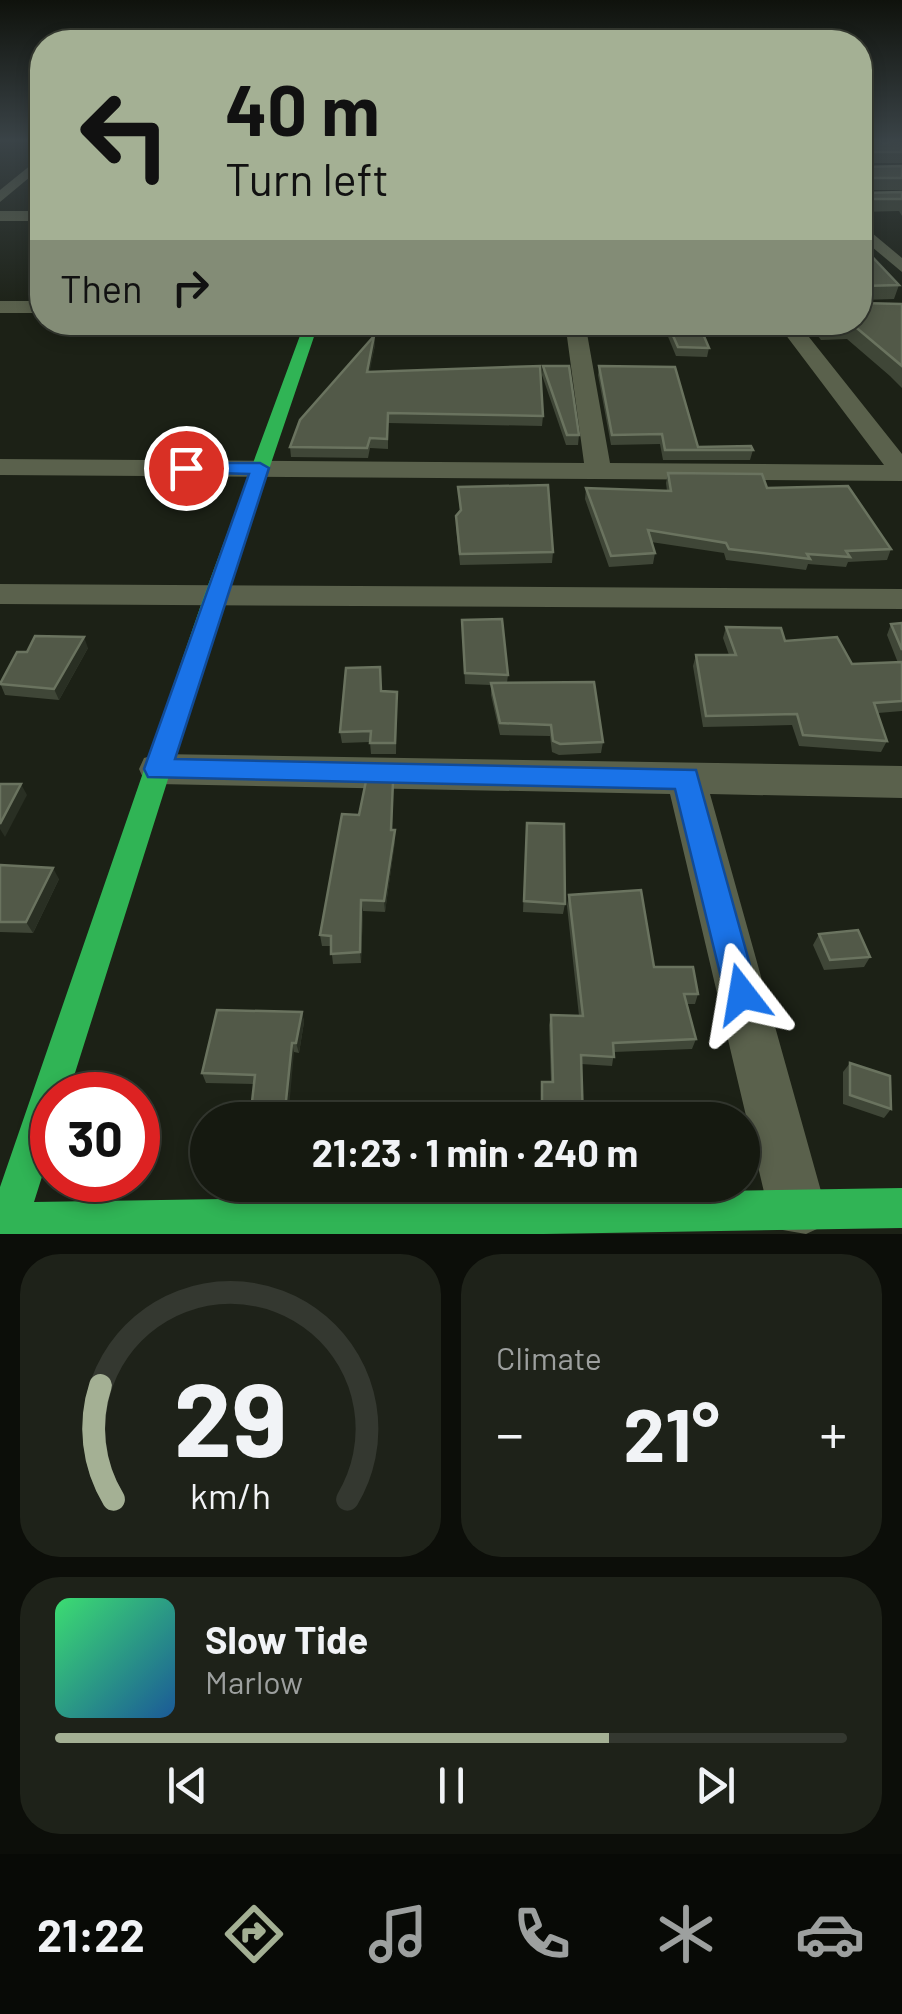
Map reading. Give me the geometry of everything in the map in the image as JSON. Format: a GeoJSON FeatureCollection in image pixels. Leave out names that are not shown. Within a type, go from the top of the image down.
{"type":"FeatureCollection","features":[{"type":"Feature","properties":{"kind":"street"},"geometry":{"type":"LineString","coordinates":[[0,216],[30,216]]}},
{"type":"Feature","properties":{"kind":"street"},"geometry":{"type":"LineString","coordinates":[[872,246],[902,267]]}},
{"type":"Feature","properties":{"kind":"street"},"geometry":{"type":"LineString","coordinates":[[0,307],[30,308]]}},
{"type":"Feature","properties":{"kind":"street"},"geometry":{"type":"LineString","coordinates":[[307,335],[215,596],[4,1226],[902,1208]]}},
{"type":"Feature","properties":{"kind":"street"},"geometry":{"type":"LineString","coordinates":[[577,335],[598,471]]}},
{"type":"Feature","properties":{"kind":"street"},"geometry":{"type":"LineString","coordinates":[[796,335],[902,472]]}},
{"type":"Feature","properties":{"kind":"street"},"geometry":{"type":"LineString","coordinates":[[0,467],[902,472]]}},
{"type":"Feature","properties":{"kind":"street"},"geometry":{"type":"LineString","coordinates":[[0,624],[9,594],[902,599]]}},
{"type":"Feature","properties":{"kind":"street"},"geometry":{"type":"LineString","coordinates":[[158,769],[902,782]]}},
{"type":"Feature","properties":{"kind":"street"},"geometry":{"type":"LineString","coordinates":[[686,778],[797,1210]]}},
{"type":"Feature","properties":{"kind":"building"},"geometry":{"type":"Polygon","coordinates":[[[872,197],[902,197],[872,199],[872,197]]]}},
{"type":"Feature","properties":{"kind":"building"},"geometry":{"type":"Polygon","coordinates":[[[872,257],[899,285],[872,286],[872,257]]]}},
{"type":"Feature","properties":{"kind":"building"},"geometry":{"type":"Polygon","coordinates":[[[872,303],[902,304],[902,366],[865,335],[872,335],[872,303]]]}},
{"type":"Feature","properties":{"kind":"building"},"geometry":{"type":"Polygon","coordinates":[[[673,335],[704,335],[709,348],[678,347],[673,335]]]}},
{"type":"Feature","properties":{"kind":"building"},"geometry":{"type":"Polygon","coordinates":[[[374,336],[367,372],[540,366],[543,416],[388,413],[387,439],[370,438],[367,448],[290,447],[300,420],[374,336]]]}},
{"type":"Feature","properties":{"kind":"building"},"geometry":{"type":"Polygon","coordinates":[[[543,366],[569,366],[579,435],[567,435],[543,366]]]}},
{"type":"Feature","properties":{"kind":"building"},"geometry":{"type":"Polygon","coordinates":[[[599,366],[675,367],[698,447],[751,446],[753,450],[665,450],[662,434],[612,435],[599,366]]]}},
{"type":"Feature","properties":{"kind":"building"},"geometry":{"type":"Polygon","coordinates":[[[668,473],[762,474],[767,488],[848,486],[891,549],[846,551],[850,557],[807,554],[810,559],[729,549],[726,543],[648,530],[655,553],[611,556],[586,488],[671,491],[668,473]]]}},
{"type":"Feature","properties":{"kind":"building"},"geometry":{"type":"Polygon","coordinates":[[[548,485],[553,552],[460,554],[458,487],[548,485]]]}},
{"type":"Feature","properties":{"kind":"building"},"geometry":{"type":"Polygon","coordinates":[[[502,619],[508,675],[465,673],[462,620],[502,619]]]}},
{"type":"Feature","properties":{"kind":"building"},"geometry":{"type":"Polygon","coordinates":[[[902,623],[902,650],[891,624],[902,623]]]}},
{"type":"Feature","properties":{"kind":"building"},"geometry":{"type":"Polygon","coordinates":[[[726,627],[781,628],[785,641],[837,637],[852,664],[902,662],[902,701],[874,703],[887,741],[803,735],[797,714],[706,716],[696,655],[736,655],[726,627]]]}},
{"type":"Feature","properties":{"kind":"building"},"geometry":{"type":"Polygon","coordinates":[[[35,636],[84,637],[54,689],[0,684],[17,652],[27,652],[35,636]]]}},
{"type":"Feature","properties":{"kind":"building"},"geometry":{"type":"Polygon","coordinates":[[[380,667],[381,691],[397,692],[395,743],[370,743],[371,731],[340,732],[346,668],[380,667]]]}},
{"type":"Feature","properties":{"kind":"building"},"geometry":{"type":"Polygon","coordinates":[[[594,682],[603,742],[560,744],[553,741],[551,725],[500,723],[491,683],[594,682]]]}},
{"type":"Feature","properties":{"kind":"building"},"geometry":{"type":"Polygon","coordinates":[[[366,781],[393,781],[391,830],[395,830],[384,901],[361,900],[360,952],[331,954],[331,936],[320,935],[342,814],[359,815],[366,781]]]}},
{"type":"Feature","properties":{"kind":"building"},"geometry":{"type":"Polygon","coordinates":[[[0,784],[21,784],[0,824],[0,784]]]}},
{"type":"Feature","properties":{"kind":"building"},"geometry":{"type":"Polygon","coordinates":[[[527,823],[564,824],[565,904],[524,901],[527,823]]]}},
{"type":"Feature","properties":{"kind":"building"},"geometry":{"type":"Polygon","coordinates":[[[0,865],[53,868],[26,922],[0,922],[0,865]]]}},
{"type":"Feature","properties":{"kind":"building"},"geometry":{"type":"Polygon","coordinates":[[[641,890],[654,967],[693,967],[698,994],[684,994],[696,1039],[613,1043],[614,1057],[581,1055],[582,1102],[542,1102],[542,1082],[553,1082],[551,1015],[583,1016],[569,895],[641,890]]]}},
{"type":"Feature","properties":{"kind":"building"},"geometry":{"type":"Polygon","coordinates":[[[858,930],[870,957],[830,960],[819,934],[858,930]]]}},
{"type":"Feature","properties":{"kind":"building"},"geometry":{"type":"Polygon","coordinates":[[[217,1010],[302,1012],[296,1043],[292,1043],[286,1102],[252,1102],[255,1075],[202,1073],[217,1010]]]}},
{"type":"Feature","properties":{"kind":"building"},"geometry":{"type":"Polygon","coordinates":[[[850,1063],[890,1076],[891,1109],[850,1095],[850,1063]]]}},
{"type":"Feature","properties":{"kind":"traffic: fast"},"geometry":{"type":"LineString","coordinates":[[4,1234],[215,596],[307,335]]}},
{"type":"Feature","properties":{"kind":"traffic: fast"},"geometry":{"type":"LineString","coordinates":[[0,1223],[902,1208]]}},
{"type":"Feature","properties":{"kind":"route"},"geometry":{"type":"LineString","coordinates":[[186,468],[260,468],[158,769],[686,778],[742,994]]}}]}
